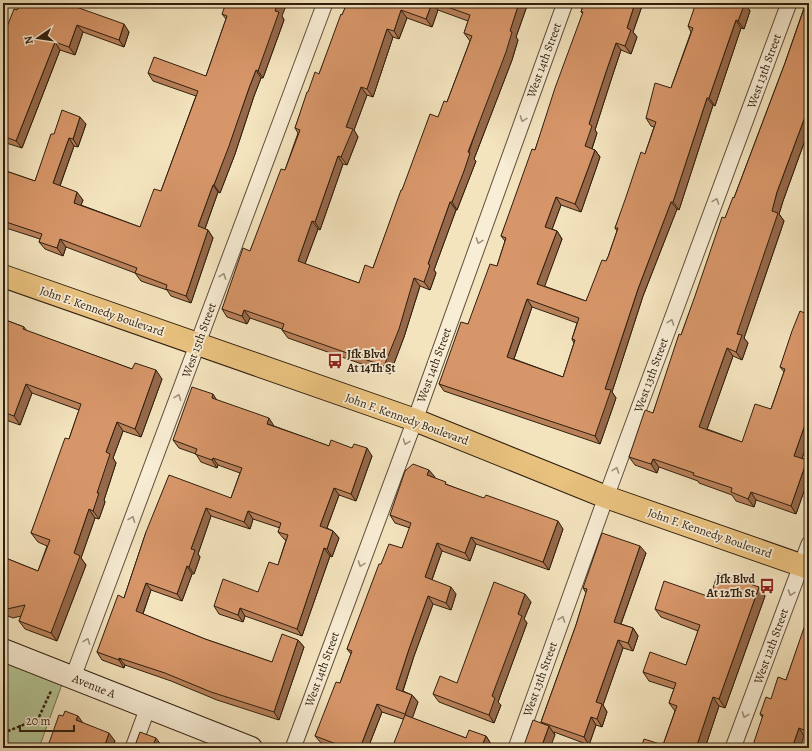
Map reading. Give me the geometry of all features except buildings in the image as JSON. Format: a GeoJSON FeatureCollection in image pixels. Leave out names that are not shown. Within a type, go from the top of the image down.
{"type":"FeatureCollection","features":[{"type":"Feature","properties":{"kind":"main road","name":"John F. Kennedy Boulevard"},"geometry":{"type":"LineString","coordinates":[[3,276],[414,420],[606,496],[805,567]]}},
{"type":"Feature","properties":{"kind":"street","name":"West 15th Street"},"geometry":{"type":"LineString","coordinates":[[66,675],[198,344],[325,3]]}},
{"type":"Feature","properties":{"kind":"street","name":"West 14th Street"},"geometry":{"type":"LineString","coordinates":[[293,748],[565,3]]}},
{"type":"Feature","properties":{"kind":"street","name":"West 13th Street"},"geometry":{"type":"LineString","coordinates":[[516,748],[606,496],[789,3]]}},
{"type":"Feature","properties":{"kind":"street","name":"West 12th Street"},"geometry":{"type":"LineString","coordinates":[[733,748],[805,567],[809,544]]}},
{"type":"Feature","properties":{"kind":"street","name":"Avenue A"},"geometry":{"type":"LineString","coordinates":[[3,650],[251,748]]}},
{"type":"Feature","properties":{"kind":"street"},"geometry":{"type":"LineString","coordinates":[[133,748],[148,707]]}},
{"type":"Feature","properties":{"kind":"path"},"geometry":{"type":"LineString","coordinates":[[3,733],[38,719],[66,675]]}},
{"type":"Feature","properties":{"kind":"green space"},"geometry":{"type":"Polygon","coordinates":[[[3,649],[66,673],[39,748],[3,748],[3,649]]]}},
{"type":"Feature","properties":{"kind":"place","name":"Jfk Blvd At 14Th St"},"geometry":{"type":"Point","coordinates":[335,361]}},
{"type":"Feature","properties":{"kind":"place","name":"Jfk Blvd At 12Th St"},"geometry":{"type":"Point","coordinates":[767,586]}}]}
